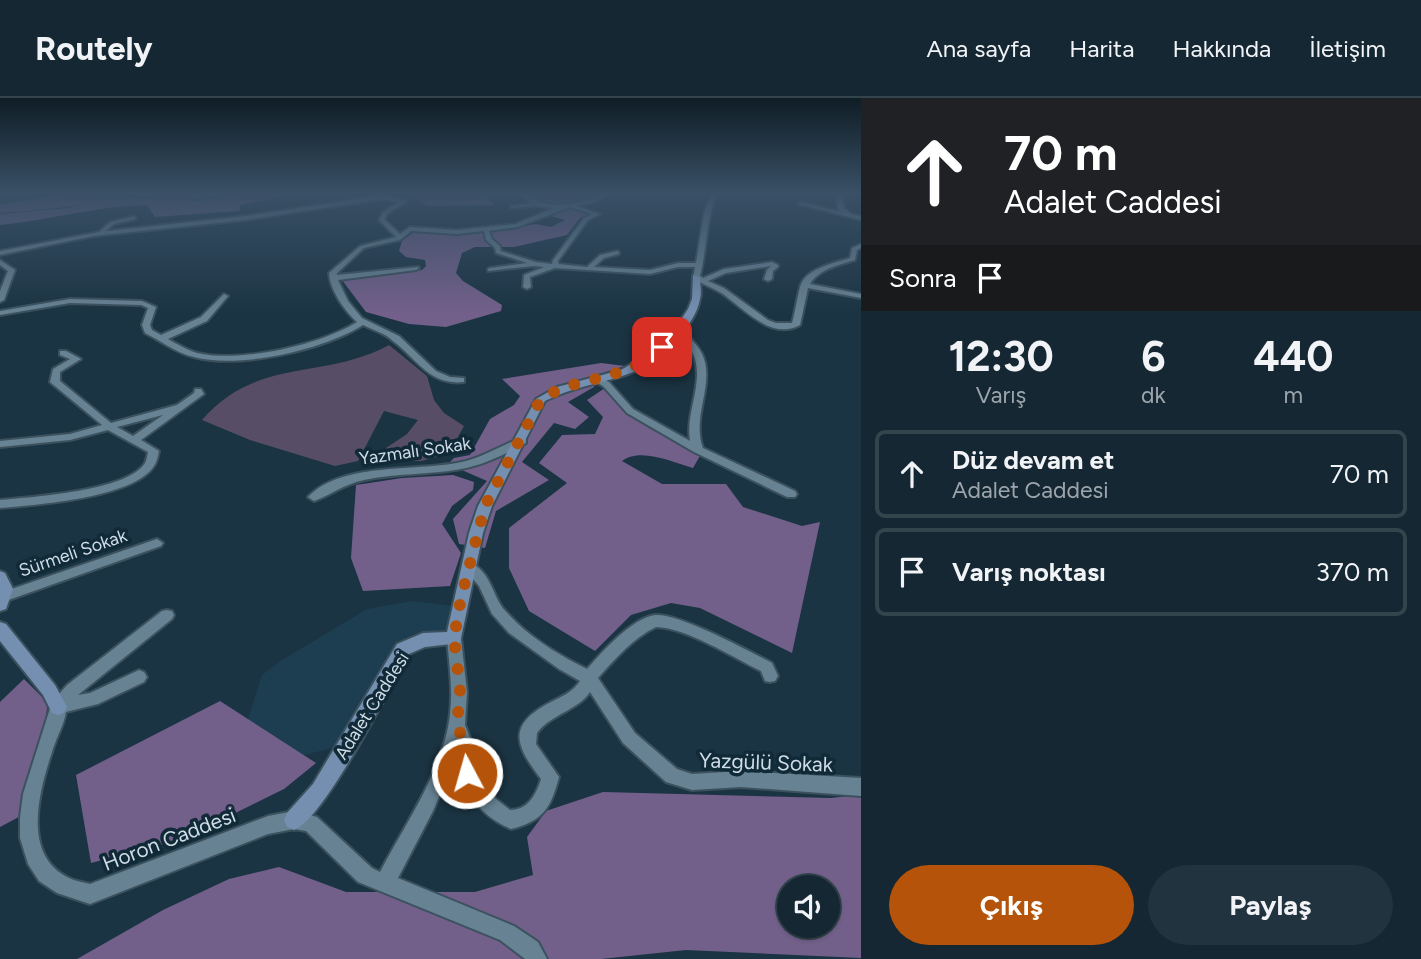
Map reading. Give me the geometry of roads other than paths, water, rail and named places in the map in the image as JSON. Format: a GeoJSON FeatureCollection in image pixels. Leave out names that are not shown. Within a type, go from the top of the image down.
{"type":"FeatureCollection","features":[{"type":"Feature","properties":{"kind":"street"},"geometry":{"type":"LineString","coordinates":[[0,253],[105,233]]}},
{"type":"Feature","properties":{"kind":"street"},"geometry":{"type":"LineString","coordinates":[[396,233],[400,237]]}},
{"type":"Feature","properties":{"kind":"street"},"geometry":{"type":"LineString","coordinates":[[407,233],[362,247],[337,267],[333,278],[350,309],[362,322],[398,340],[431,374],[450,380],[461,380]]}},
{"type":"Feature","properties":{"kind":"street"},"geometry":{"type":"LineString","coordinates":[[487,233],[489,240],[498,247],[498,252],[535,264]]}},
{"type":"Feature","properties":{"kind":"street"},"geometry":{"type":"LineString","coordinates":[[556,265],[555,261],[576,233]]}},
{"type":"Feature","properties":{"kind":"street"},"geometry":{"type":"LineString","coordinates":[[385,883],[427,801],[457,727],[460,690],[454,638],[476,533],[485,506],[522,441],[541,399],[640,366],[678,329],[695,302],[701,233]]}},
{"type":"Feature","properties":{"kind":"street"},"geometry":{"type":"LineString","coordinates":[[70,234],[97,234]]}},
{"type":"Feature","properties":{"kind":"street"},"geometry":{"type":"LineString","coordinates":[[490,270],[535,264],[650,272],[678,265],[699,274],[768,324],[788,327],[796,325],[804,285],[816,270],[853,259],[854,248],[861,246]]}},
{"type":"Feature","properties":{"kind":"street"},"geometry":{"type":"LineString","coordinates":[[590,268],[602,256],[617,253]]}},
{"type":"Feature","properties":{"kind":"street"},"geometry":{"type":"LineString","coordinates":[[0,262],[12,270],[0,300]]}},
{"type":"Feature","properties":{"kind":"street"},"geometry":{"type":"LineString","coordinates":[[699,274],[772,264],[776,266],[770,270],[768,279]]}},
{"type":"Feature","properties":{"kind":"street"},"geometry":{"type":"LineString","coordinates":[[527,287],[526,276],[556,265]]}},
{"type":"Feature","properties":{"kind":"street"},"geometry":{"type":"LineString","coordinates":[[333,278],[416,268]]}},
{"type":"Feature","properties":{"kind":"street"},"geometry":{"type":"LineString","coordinates":[[804,285],[861,296]]}},
{"type":"Feature","properties":{"kind":"street"},"geometry":{"type":"LineString","coordinates":[[162,338],[204,319],[224,296]]}},
{"type":"Feature","properties":{"kind":"street"},"geometry":{"type":"LineString","coordinates":[[0,313],[62,301],[142,303],[152,307],[146,325],[148,331],[195,355],[239,358],[295,349],[356,327],[362,322]]}},
{"type":"Feature","properties":{"kind":"street"},"geometry":{"type":"LineString","coordinates":[[678,329],[693,346],[700,362],[692,431],[698,450]]}},
{"type":"Feature","properties":{"kind":"street"},"geometry":{"type":"LineString","coordinates":[[0,504],[79,495],[113,487],[146,469],[154,457],[154,451],[108,425],[55,382],[56,371],[77,359],[63,353]]}},
{"type":"Feature","properties":{"kind":"street"},"geometry":{"type":"LineString","coordinates":[[595,379],[606,384],[630,411],[698,450],[791,494]]}},
{"type":"Feature","properties":{"kind":"street"},"geometry":{"type":"LineString","coordinates":[[133,441],[199,394],[198,391]]}},
{"type":"Feature","properties":{"kind":"street"},"geometry":{"type":"LineString","coordinates":[[0,444],[70,437],[181,407]]}},
{"type":"Feature","properties":{"kind":"street","name":"Yazmalı Sokak"},"geometry":{"type":"LineString","coordinates":[[314,497],[335,484],[368,474],[470,464],[522,441]]}},
{"type":"Feature","properties":{"kind":"street","name":"Sürmeli Sokak"},"geometry":{"type":"LineString","coordinates":[[1,602],[157,543]]}},
{"type":"Feature","properties":{"kind":"street"},"geometry":{"type":"LineString","coordinates":[[470,568],[484,583],[497,610],[514,629],[564,666],[590,678]]}},
{"type":"Feature","properties":{"kind":"street"},"geometry":{"type":"LineString","coordinates":[[0,577],[5,589],[1,602]]}},
{"type":"Feature","properties":{"kind":"street"},"geometry":{"type":"LineString","coordinates":[[58,707],[73,690],[166,615]]}},
{"type":"Feature","properties":{"kind":"street"},"geometry":{"type":"LineString","coordinates":[[457,727],[469,750],[471,761],[467,773],[486,805],[511,820],[526,818],[537,810],[544,799],[550,778],[528,745],[527,735],[533,725],[560,704],[579,695],[590,678],[642,627],[655,620],[673,623],[767,667],[770,676]]}},
{"type":"Feature","properties":{"kind":"street"},"geometry":{"type":"LineString","coordinates":[[0,629],[49,690],[58,707]]}},
{"type":"Feature","properties":{"kind":"street","name":"Adalet Caddesi"},"geometry":{"type":"LineString","coordinates":[[294,820],[320,791],[403,649],[430,638],[454,638]]}},
{"type":"Feature","properties":{"kind":"street"},"geometry":{"type":"LineString","coordinates":[[58,707],[92,699],[139,677]]}},
{"type":"Feature","properties":{"kind":"street","name":"Yazgülü Sokak"},"geometry":{"type":"LineString","coordinates":[[590,678],[629,738],[672,776],[692,782],[741,779],[861,787]]}},
{"type":"Feature","properties":{"kind":"street","name":"Horon Caddesi"},"geometry":{"type":"LineString","coordinates":[[58,707],[58,719],[37,777],[29,825],[31,856],[43,874],[67,890],[90,894],[268,825],[294,820]]}},
{"type":"Feature","properties":{"kind":"street"},"geometry":{"type":"LineString","coordinates":[[294,820],[311,823],[365,875],[507,933],[531,949],[536,959]]}}]}
